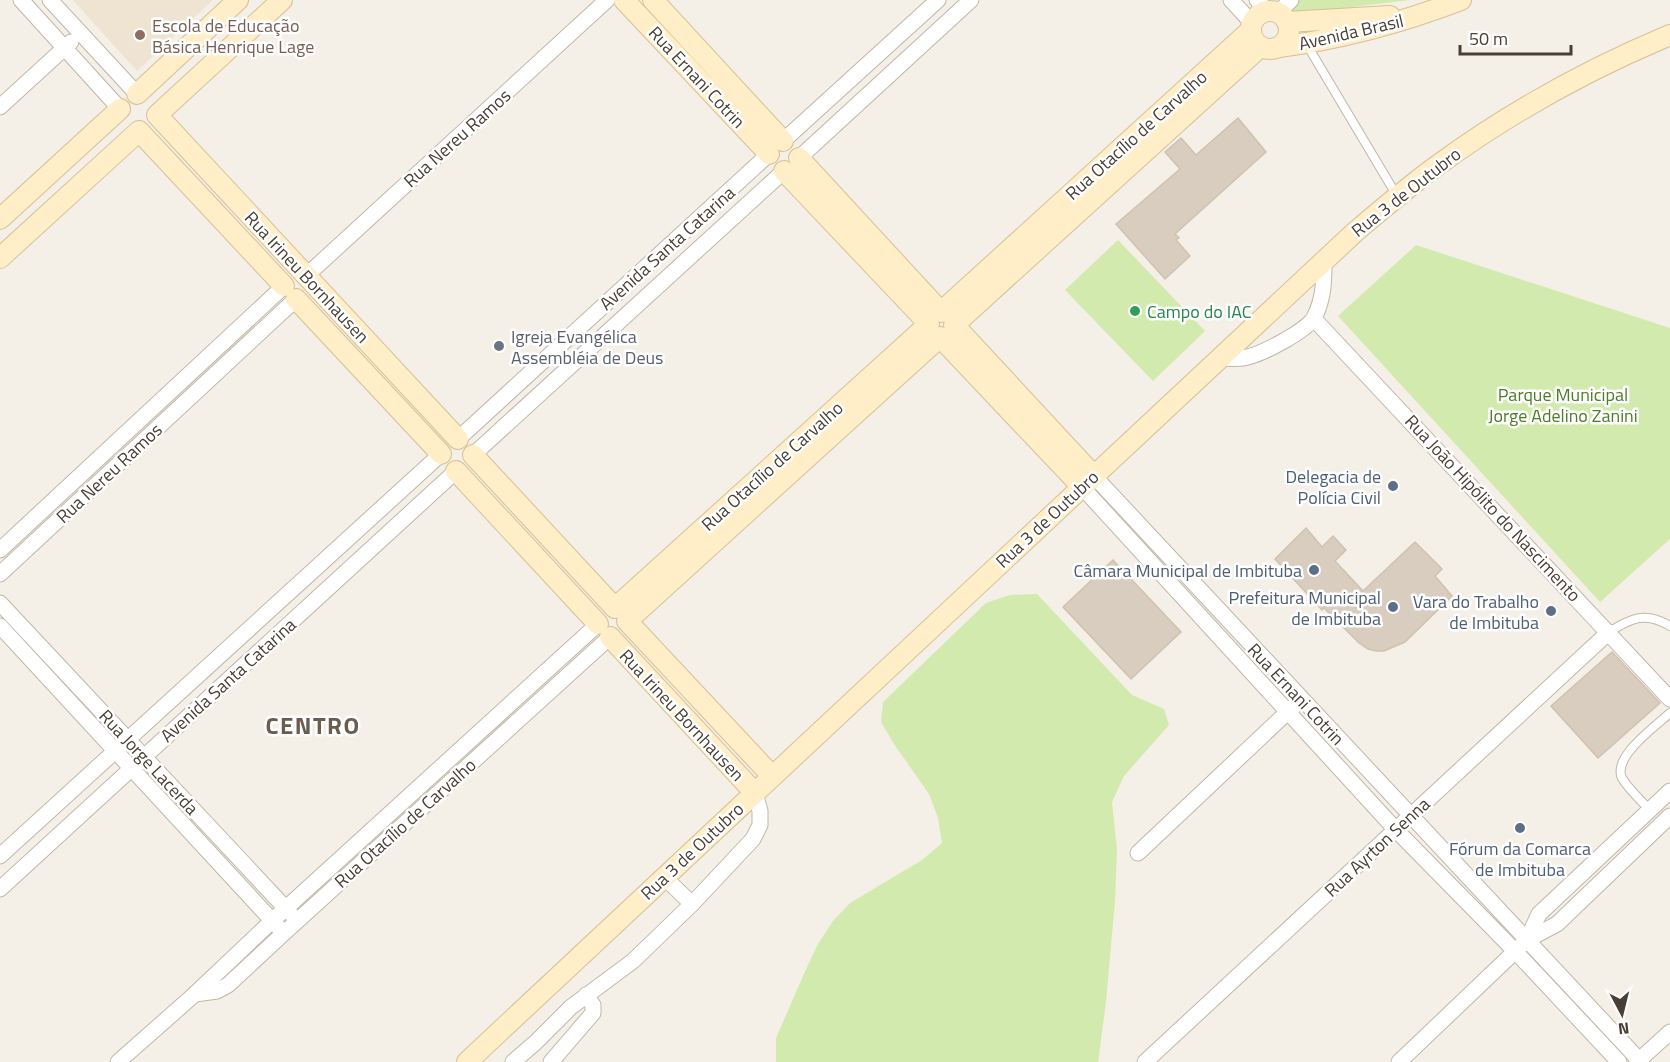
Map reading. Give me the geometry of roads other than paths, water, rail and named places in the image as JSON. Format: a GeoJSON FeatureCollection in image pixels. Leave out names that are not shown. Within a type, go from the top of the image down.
{"type":"FeatureCollection","features":[{"type":"Feature","properties":{"kind":"street"},"geometry":{"type":"LineString","coordinates":[[21,0],[120,109],[121,120],[124,124],[138,131],[153,124],[157,115],[282,0]]}},
{"type":"Feature","properties":{"kind":"street"},"geometry":{"type":"LineString","coordinates":[[50,0],[136,94],[152,99],[157,115]]}},
{"type":"Feature","properties":{"kind":"street"},"geometry":{"type":"LineString","coordinates":[[0,219],[120,109],[126,98],[136,94],[238,0]]}},
{"type":"Feature","properties":{"kind":"street","name":"Rua Nereu Ramos"},"geometry":{"type":"LineString","coordinates":[[306,276],[608,0]]}},
{"type":"Feature","properties":{"kind":"street","name":"Rua Ernani Cotrin"},"geometry":{"type":"LineString","coordinates":[[624,0],[717,99],[776,148]]}},
{"type":"Feature","properties":{"kind":"street","name":"Rua Ernani Cotrin"},"geometry":{"type":"LineString","coordinates":[[653,0],[732,86],[776,148]]}},
{"type":"Feature","properties":{"kind":"street","name":"Avenida Santa Catarina"},"geometry":{"type":"LineString","coordinates":[[458,439],[938,0]]}},
{"type":"Feature","properties":{"kind":"street","name":"Avenida Santa Catarina"},"geometry":{"type":"LineString","coordinates":[[473,456],[971,0]]}},
{"type":"Feature","properties":{"kind":"street"},"geometry":{"type":"LineString","coordinates":[[1230,0],[1269,22]]}},
{"type":"Feature","properties":{"kind":"street","name":"Avenida Brasil"},"geometry":{"type":"LineString","coordinates":[[1269,22],[1306,44],[1379,28],[1461,0]]}},
{"type":"Feature","properties":{"kind":"street","name":"Avenida Brasil"},"geometry":{"type":"LineString","coordinates":[[1269,22],[1423,14]]}},
{"type":"Feature","properties":{"kind":"street","name":"Rua Otacílio de Carvalho"},"geometry":{"type":"LineString","coordinates":[[621,614],[1179,108],[1269,22]]}},
{"type":"Feature","properties":{"kind":"street"},"geometry":{"type":"LineString","coordinates":[[0,107],[81,33]]}},
{"type":"Feature","properties":{"kind":"street","name":"Rua 3 de Outubro"},"geometry":{"type":"LineString","coordinates":[[467,1062],[1324,260],[1397,196],[1474,140],[1522,111],[1582,76],[1670,35]]}},
{"type":"Feature","properties":{"kind":"street"},"geometry":{"type":"LineString","coordinates":[[674,54],[690,40]]}},
{"type":"Feature","properties":{"kind":"street"},"geometry":{"type":"LineString","coordinates":[[717,99],[732,86]]}},
{"type":"Feature","properties":{"kind":"street","name":"Rua Irineu Bornhausen"},"geometry":{"type":"LineString","coordinates":[[157,115],[458,439]]}},
{"type":"Feature","properties":{"kind":"street"},"geometry":{"type":"LineString","coordinates":[[0,258],[138,131]]}},
{"type":"Feature","properties":{"kind":"street","name":"Rua Irineu Bornhausen"},"geometry":{"type":"LineString","coordinates":[[138,131],[441,454]]}},
{"type":"Feature","properties":{"kind":"street"},"geometry":{"type":"LineString","coordinates":[[788,142],[795,146],[799,154],[792,164],[775,168],[772,164],[776,148],[788,142]]}},
{"type":"Feature","properties":{"kind":"street","name":"Rua Ernani Cotrin"},"geometry":{"type":"LineString","coordinates":[[792,164],[1088,482],[1222,615],[1639,1061]]}},
{"type":"Feature","properties":{"kind":"street"},"geometry":{"type":"LineString","coordinates":[[1220,358],[1245,358],[1268,349],[1295,335],[1314,319],[1324,291],[1324,260]]}},
{"type":"Feature","properties":{"kind":"street"},"geometry":{"type":"LineString","coordinates":[[290,292],[287,278],[294,273],[306,276]]}},
{"type":"Feature","properties":{"kind":"street","name":"Rua Nereu Ramos"},"geometry":{"type":"LineString","coordinates":[[0,550],[182,381],[290,292]]}},
{"type":"Feature","properties":{"kind":"street","name":"Rua Nereu Ramos"},"geometry":{"type":"LineString","coordinates":[[0,574],[194,394],[290,292]]}},
{"type":"Feature","properties":{"kind":"street","name":"Rua João Hipólito do Nascimento"},"geometry":{"type":"LineString","coordinates":[[1314,319],[1670,699]]}},
{"type":"Feature","properties":{"kind":"street"},"geometry":{"type":"LineString","coordinates":[[345,351],[361,335]]}},
{"type":"Feature","properties":{"kind":"street"},"geometry":{"type":"LineString","coordinates":[[182,381],[194,394]]}},
{"type":"Feature","properties":{"kind":"street"},"geometry":{"type":"LineString","coordinates":[[458,439],[467,442],[473,456],[466,468],[456,471],[443,464],[441,454],[444,445],[458,439]]}},
{"type":"Feature","properties":{"kind":"street","name":"Avenida Santa Catarina"},"geometry":{"type":"LineString","coordinates":[[0,856],[441,454]]}},
{"type":"Feature","properties":{"kind":"street","name":"Rua Irineu Bornhausen"},"geometry":{"type":"LineString","coordinates":[[473,456],[772,776]]}},
{"type":"Feature","properties":{"kind":"street","name":"Rua Irineu Bornhausen"},"geometry":{"type":"LineString","coordinates":[[456,471],[755,793]]}},
{"type":"Feature","properties":{"kind":"street","name":"Avenida Santa Catarina"},"geometry":{"type":"LineString","coordinates":[[0,889],[456,471]]}},
{"type":"Feature","properties":{"kind":"street","name":"Rua Ernani Cotrin"},"geometry":{"type":"LineString","coordinates":[[1088,482],[1210,627],[1396,830],[1515,951],[1619,1062]]}},
{"type":"Feature","properties":{"kind":"street"},"geometry":{"type":"LineString","coordinates":[[54,500],[66,513]]}},
{"type":"Feature","properties":{"kind":"street"},"geometry":{"type":"LineString","coordinates":[[344,543],[359,560]]}},
{"type":"Feature","properties":{"kind":"street"},"geometry":{"type":"LineString","coordinates":[[544,566],[561,550]]}},
{"type":"Feature","properties":{"kind":"street","name":"Rua Jorge Lacerda"},"geometry":{"type":"LineString","coordinates":[[0,603],[298,921]]}},
{"type":"Feature","properties":{"kind":"street"},"geometry":{"type":"LineString","coordinates":[[611,608],[621,614],[627,625],[623,633],[614,637],[604,630],[600,615],[602,611],[611,608]]}},
{"type":"Feature","properties":{"kind":"street"},"geometry":{"type":"LineString","coordinates":[[1210,627],[1222,615]]}},
{"type":"Feature","properties":{"kind":"street","name":"Rua Jorge Lacerda"},"geometry":{"type":"LineString","coordinates":[[0,626],[284,933]]}},
{"type":"Feature","properties":{"kind":"street","name":"Rua Otacílio de Carvalho"},"geometry":{"type":"LineString","coordinates":[[118,1062],[548,670],[604,630]]}},
{"type":"Feature","properties":{"kind":"street","name":"Rua Otacílio de Carvalho"},"geometry":{"type":"LineString","coordinates":[[195,994],[217,991],[228,985],[559,683],[604,630]]}},
{"type":"Feature","properties":{"kind":"street"},"geometry":{"type":"LineString","coordinates":[[246,632],[261,650]]}},
{"type":"Feature","properties":{"kind":"street","name":"Rua Ayrton Senna"},"geometry":{"type":"LineString","coordinates":[[1145,1062],[1609,632]]}},
{"type":"Feature","properties":{"kind":"street"},"geometry":{"type":"LineString","coordinates":[[35,664],[47,653]]}},
{"type":"Feature","properties":{"kind":"street"},"geometry":{"type":"LineString","coordinates":[[548,670],[559,683]]}},
{"type":"Feature","properties":{"kind":"street"},"geometry":{"type":"LineString","coordinates":[[178,693],[194,711]]}},
{"type":"Feature","properties":{"kind":"street"},"geometry":{"type":"LineString","coordinates":[[684,717],[702,700]]}},
{"type":"Feature","properties":{"kind":"street"},"geometry":{"type":"LineString","coordinates":[[1138,853],[1301,700]]}},
{"type":"Feature","properties":{"kind":"street"},"geometry":{"type":"LineString","coordinates":[[448,760],[460,773]]}},
{"type":"Feature","properties":{"kind":"street"},"geometry":{"type":"LineString","coordinates":[[1527,940],[1539,914],[1670,791]]}},
{"type":"Feature","properties":{"kind":"street"},"geometry":{"type":"LineString","coordinates":[[413,792],[425,805]]}},
{"type":"Feature","properties":{"kind":"street"},"geometry":{"type":"LineString","coordinates":[[513,1062],[560,1016],[633,961],[692,904],[753,839],[760,825],[760,811],[755,793]]}},
{"type":"Feature","properties":{"kind":"street"},"geometry":{"type":"LineString","coordinates":[[1399,1062],[1527,940],[1557,924],[1670,816]]}},
{"type":"Feature","properties":{"kind":"street"},"geometry":{"type":"LineString","coordinates":[[35,825],[50,843]]}},
{"type":"Feature","properties":{"kind":"street"},"geometry":{"type":"LineString","coordinates":[[664,877],[692,904]]}},
{"type":"Feature","properties":{"kind":"street"},"geometry":{"type":"LineString","coordinates":[[551,1062],[593,1013],[593,1005],[586,995]]}},
{"type":"Feature","properties":{"kind":"street"},"geometry":{"type":"LineString","coordinates":[[1639,1061],[1670,1032]]}},
{"type":"Feature","properties":{"kind":"lane"},"geometry":{"type":"LineString","coordinates":[[1306,44],[1397,196]]}},
{"type":"Feature","properties":{"kind":"lane"},"geometry":{"type":"LineString","coordinates":[[1609,632],[1628,620],[1649,618],[1670,626]]}},
{"type":"Feature","properties":{"kind":"lane"},"geometry":{"type":"LineString","coordinates":[[1650,810],[1622,777],[1620,770],[1627,753],[1670,713]]}},
{"type":"Feature","properties":{"kind":"place","name":"Escola de Educação Básica Henrique Lage"},"geometry":{"type":"Point","coordinates":[140,35]}},
{"type":"Feature","properties":{"kind":"place","name":"Campo do IAC"},"geometry":{"type":"Point","coordinates":[1135,311]}},
{"type":"Feature","properties":{"kind":"place","name":"Igreja Evangélica Assembléia de Deus"},"geometry":{"type":"Point","coordinates":[499,346]}},
{"type":"Feature","properties":{"kind":"place","name":"Delegacia de Polícia Civil"},"geometry":{"type":"Point","coordinates":[1393,486]}},
{"type":"Feature","properties":{"kind":"place","name":"Câmara Municipal de Imbituba"},"geometry":{"type":"Point","coordinates":[1314,570]}},
{"type":"Feature","properties":{"kind":"place","name":"Prefeitura Municipal de Imbituba"},"geometry":{"type":"Point","coordinates":[1393,607]}},
{"type":"Feature","properties":{"kind":"place","name":"Vara do Trabalho de Imbituba"},"geometry":{"type":"Point","coordinates":[1551,611]}},
{"type":"Feature","properties":{"kind":"place","name":"Fórum da Comarca de Imbituba"},"geometry":{"type":"Point","coordinates":[1520,828]}},
{"type":"Feature","properties":{"kind":"district","name":"CENTRO"},"geometry":{"type":"Point","coordinates":[313,725]}},
{"type":"Feature","properties":{"kind":"park label","name":"Parque Municipal Jorge Adelino Zanini"},"geometry":{"type":"Point","coordinates":[1563,404]}}]}
